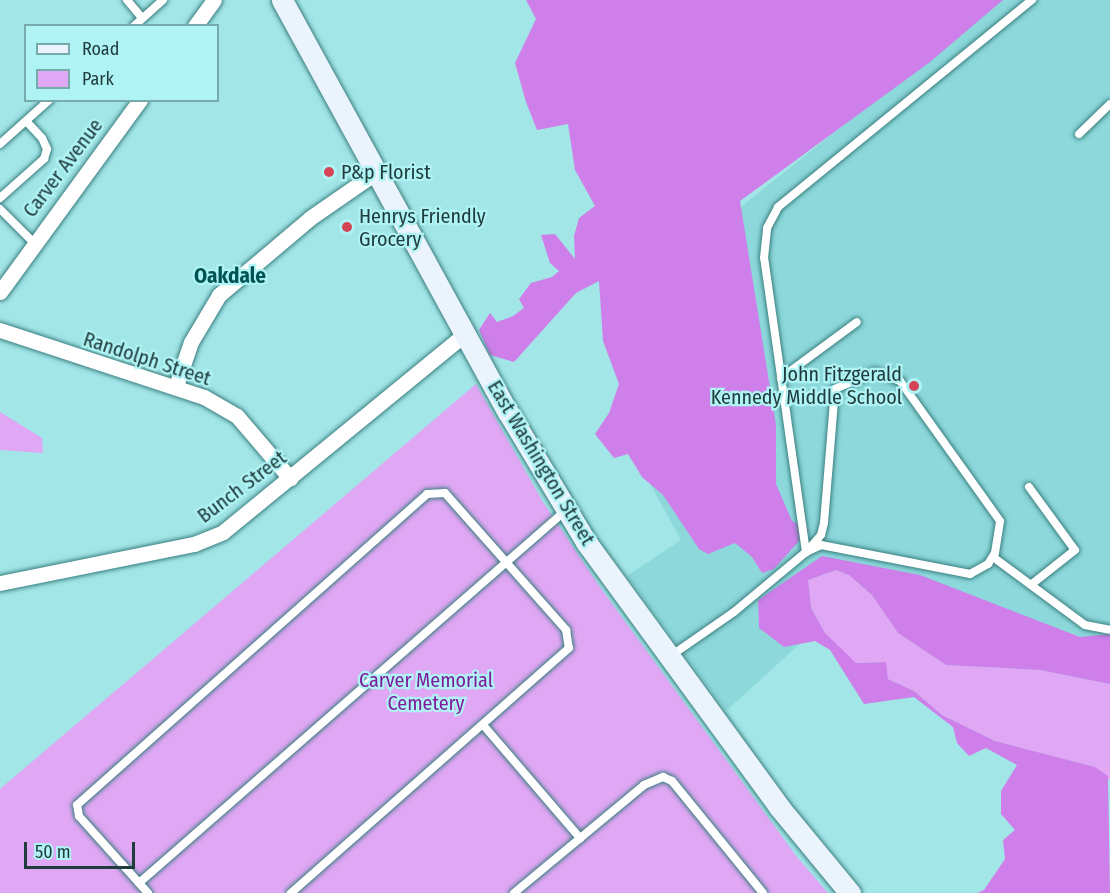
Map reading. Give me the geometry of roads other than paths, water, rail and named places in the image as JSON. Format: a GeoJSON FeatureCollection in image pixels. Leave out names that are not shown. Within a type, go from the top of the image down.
{"type":"FeatureCollection","features":[{"type":"Feature","properties":{"kind":"main road","name":"East Washington Street"},"geometry":{"type":"LineString","coordinates":[[282,0],[566,510],[779,807],[850,893]]}},
{"type":"Feature","properties":{"kind":"street"},"geometry":{"type":"LineString","coordinates":[[196,24],[214,0]]}},
{"type":"Feature","properties":{"kind":"street","name":"Carver Avenue"},"geometry":{"type":"LineString","coordinates":[[0,292],[139,102]]}},
{"type":"Feature","properties":{"kind":"street"},"geometry":{"type":"LineString","coordinates":[[176,386],[191,342],[219,295],[310,218],[378,171]]}},
{"type":"Feature","properties":{"kind":"street","name":"Randolph Street"},"geometry":{"type":"LineString","coordinates":[[0,330],[89,362],[176,386],[237,416],[290,478]]}},
{"type":"Feature","properties":{"kind":"street","name":"Bunch Street"},"geometry":{"type":"LineString","coordinates":[[0,583],[204,541],[223,532],[466,333]]}},
{"type":"Feature","properties":{"kind":"lane"},"geometry":{"type":"LineString","coordinates":[[127,0],[142,18]]}},
{"type":"Feature","properties":{"kind":"lane"},"geometry":{"type":"LineString","coordinates":[[136,24],[163,0]]}},
{"type":"Feature","properties":{"kind":"lane"},"geometry":{"type":"LineString","coordinates":[[806,552],[764,258],[767,228],[778,207],[1032,0]]}},
{"type":"Feature","properties":{"kind":"lane"},"geometry":{"type":"LineString","coordinates":[[0,144],[47,102]]}},
{"type":"Feature","properties":{"kind":"lane"},"geometry":{"type":"LineString","coordinates":[[1079,134],[1110,104]]}},
{"type":"Feature","properties":{"kind":"lane"},"geometry":{"type":"LineString","coordinates":[[0,198],[44,159],[47,149],[42,138],[26,121]]}},
{"type":"Feature","properties":{"kind":"lane"},"geometry":{"type":"LineString","coordinates":[[0,209],[34,243]]}},
{"type":"Feature","properties":{"kind":"lane"},"geometry":{"type":"LineString","coordinates":[[781,378],[857,322]]}},
{"type":"Feature","properties":{"kind":"lane"},"geometry":{"type":"LineString","coordinates":[[671,656],[734,612],[806,552],[821,535],[824,523],[835,389],[875,372],[900,381],[996,511],[1001,531],[993,557],[970,574],[956,575],[831,545],[806,552]]}},
{"type":"Feature","properties":{"kind":"lane"},"geometry":{"type":"LineString","coordinates":[[1029,487],[1075,550],[1032,584]]}},
{"type":"Feature","properties":{"kind":"lane"},"geometry":{"type":"LineString","coordinates":[[148,893],[79,816],[77,805],[427,494],[436,492],[451,496],[566,630],[569,648],[484,726],[291,893]]}},
{"type":"Feature","properties":{"kind":"lane"},"geometry":{"type":"LineString","coordinates":[[139,883],[507,564],[566,510]]}},
{"type":"Feature","properties":{"kind":"lane"},"geometry":{"type":"LineString","coordinates":[[993,557],[1085,625],[1110,630]]}},
{"type":"Feature","properties":{"kind":"lane"},"geometry":{"type":"LineString","coordinates":[[484,726],[580,838]]}},
{"type":"Feature","properties":{"kind":"lane"},"geometry":{"type":"LineString","coordinates":[[514,893],[653,778],[663,777],[672,781],[763,893]]}},
{"type":"Feature","properties":{"kind":"place","name":"P&p Florist"},"geometry":{"type":"Point","coordinates":[329,172]}},
{"type":"Feature","properties":{"kind":"place","name":"Henrys Friendly Grocery"},"geometry":{"type":"Point","coordinates":[347,227]}},
{"type":"Feature","properties":{"kind":"place","name":"John Fitzgerald Kennedy Middle School"},"geometry":{"type":"Point","coordinates":[914,386]}},
{"type":"Feature","properties":{"kind":"district","name":"Oakdale"},"geometry":{"type":"Point","coordinates":[230,276]}},
{"type":"Feature","properties":{"kind":"park label","name":"Carver Memorial Cemetery"},"geometry":{"type":"Point","coordinates":[426,692]}}]}
